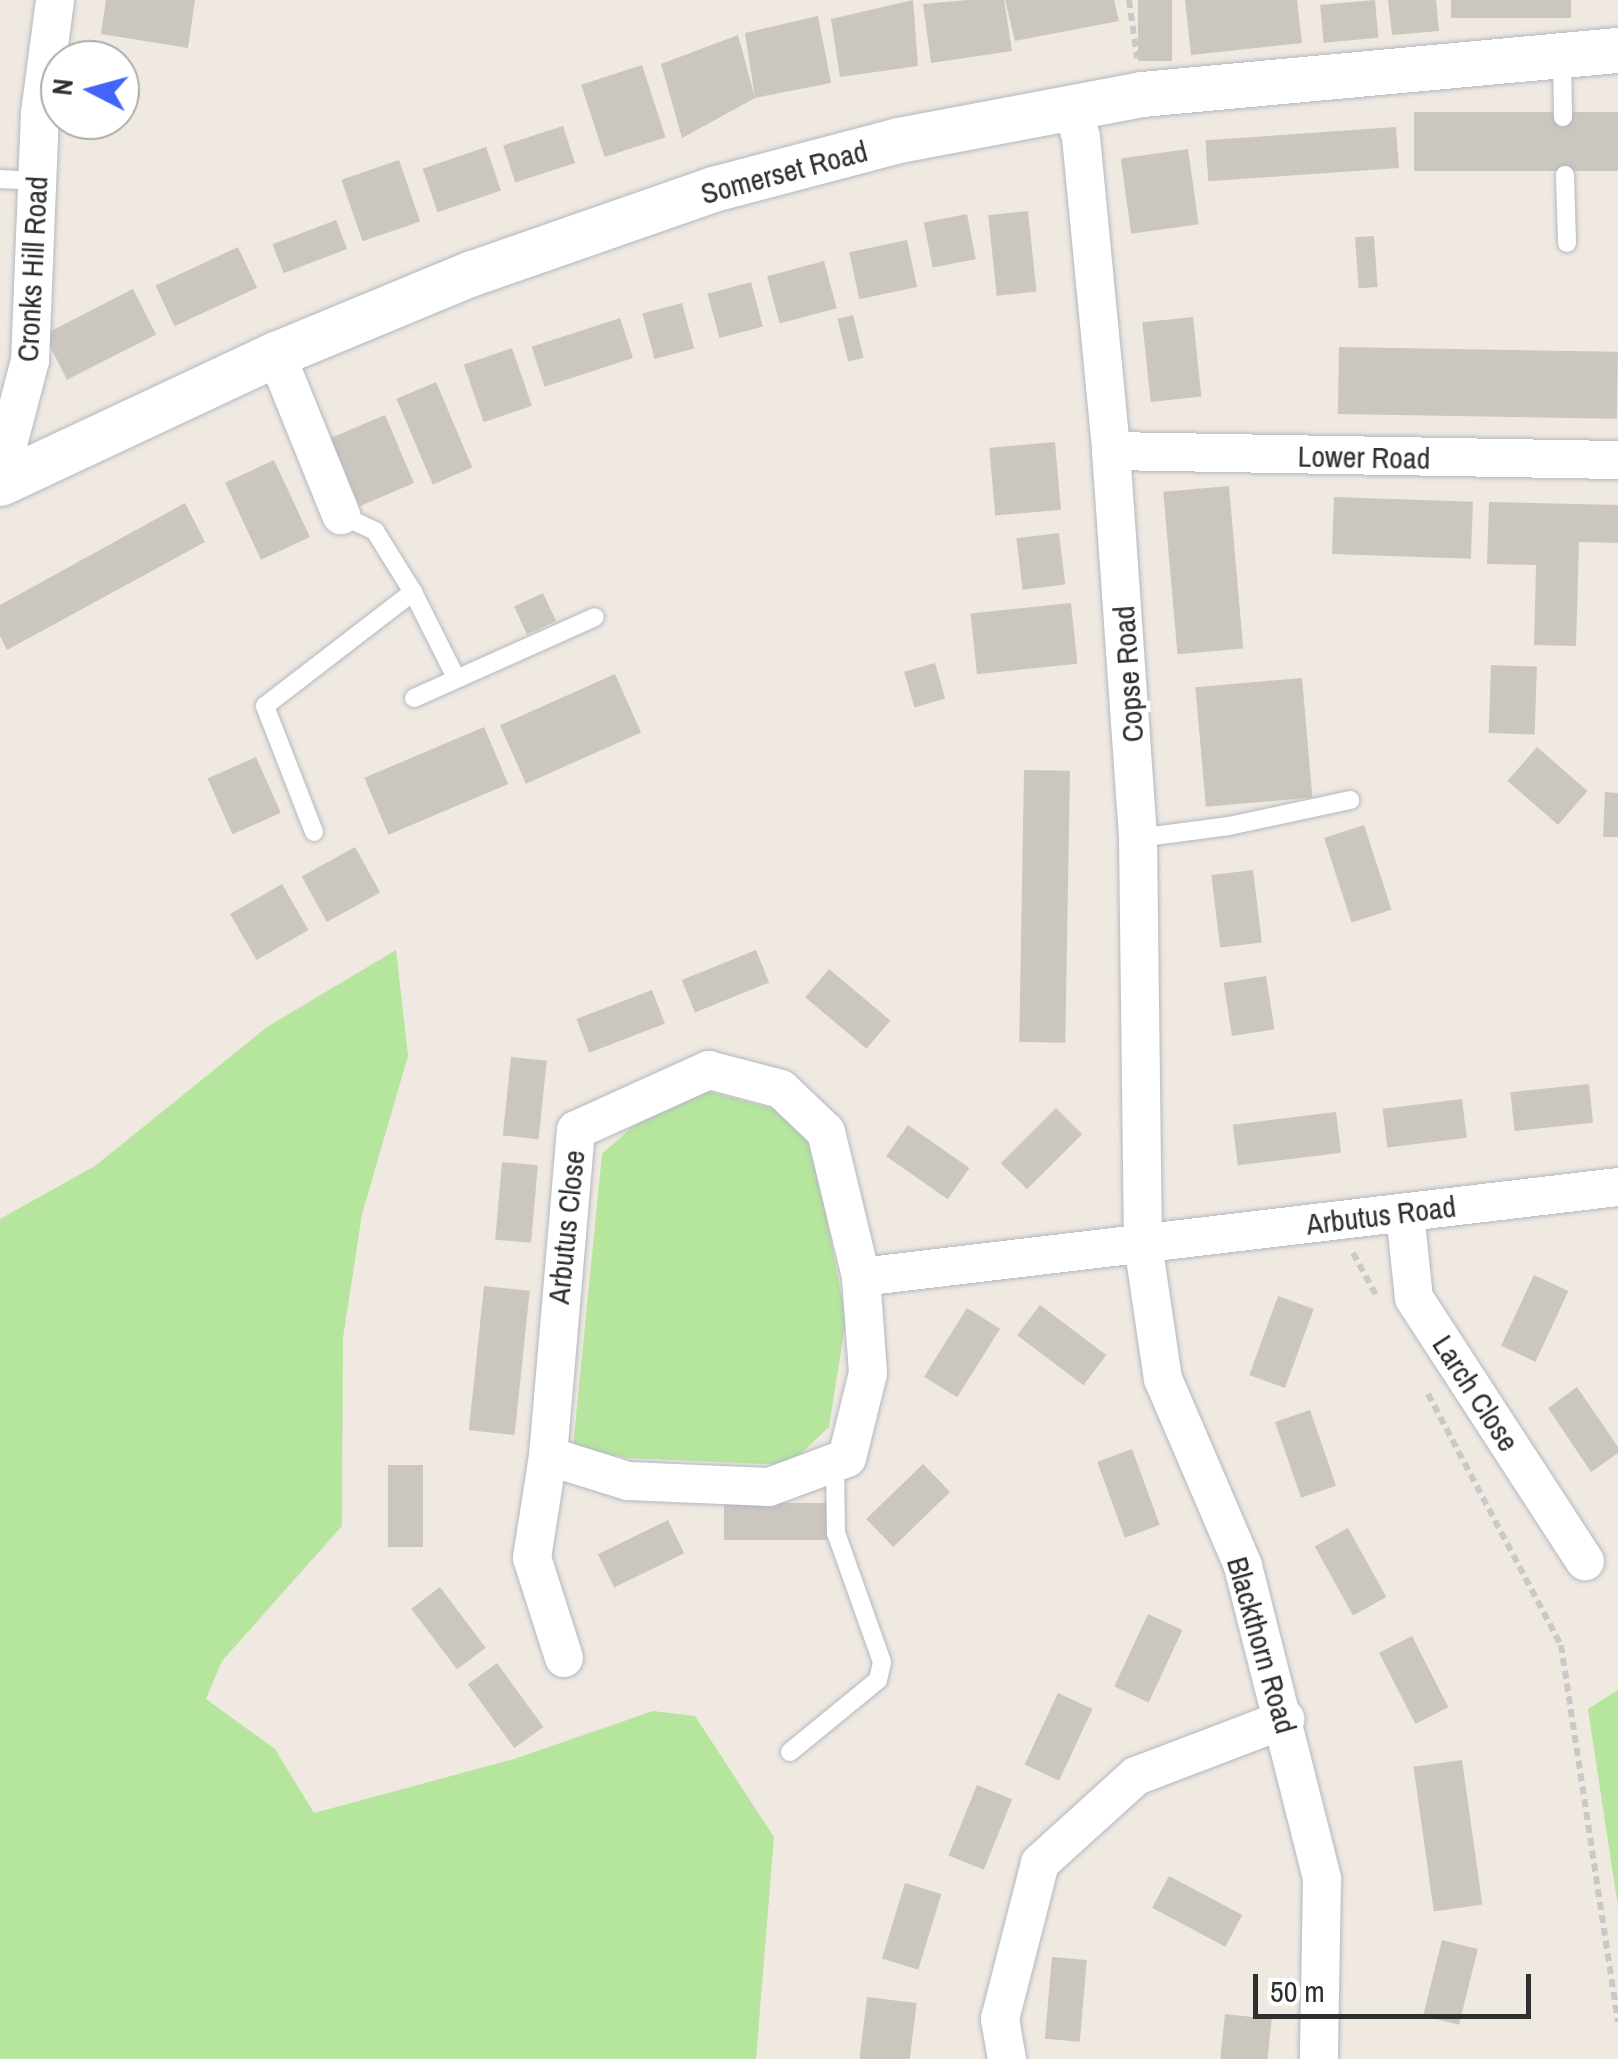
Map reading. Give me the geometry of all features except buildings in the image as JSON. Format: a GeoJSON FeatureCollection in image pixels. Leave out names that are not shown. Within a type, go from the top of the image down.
{"type":"FeatureCollection","features":[{"type":"Feature","properties":{"kind":"street","name":"Cronks Hill Road"},"geometry":{"type":"LineString","coordinates":[[0,475],[30,362],[40,112],[55,0]]}},
{"type":"Feature","properties":{"kind":"street","name":"Somerset Road"},"geometry":{"type":"LineString","coordinates":[[0,483],[276,354],[472,273],[714,190],[899,140],[1142,94],[1618,50]]}},
{"type":"Feature","properties":{"kind":"street","name":"Copse Road"},"geometry":{"type":"LineString","coordinates":[[1072,106],[1081,137],[1111,451],[1138,838],[1143,1244]]}},
{"type":"Feature","properties":{"kind":"street"},"geometry":{"type":"LineString","coordinates":[[276,354],[340,515]]}},
{"type":"Feature","properties":{"kind":"street","name":"Lower Road"},"geometry":{"type":"LineString","coordinates":[[1111,451],[1618,460]]}},
{"type":"Feature","properties":{"kind":"street","name":"Arbutus Close"},"geometry":{"type":"LineString","coordinates":[[564,1658],[532,1558],[548,1456],[576,1130],[709,1070],[781,1090],[826,1132],[861,1277],[868,1373],[847,1458],[835,1462]]}},
{"type":"Feature","properties":{"kind":"street","name":"Arbutus Road"},"geometry":{"type":"LineString","coordinates":[[1143,1244],[1618,1186]]}},
{"type":"Feature","properties":{"kind":"street","name":"Larch Close"},"geometry":{"type":"LineString","coordinates":[[1405,1212],[1414,1298],[1585,1561]]}},
{"type":"Feature","properties":{"kind":"street"},"geometry":{"type":"LineString","coordinates":[[861,1277],[1143,1244]]}},
{"type":"Feature","properties":{"kind":"street","name":"Blackthorn Road"},"geometry":{"type":"LineString","coordinates":[[1143,1244],[1163,1379],[1243,1566],[1285,1719],[1322,1879],[1318,2059]]}},
{"type":"Feature","properties":{"kind":"street"},"geometry":{"type":"LineString","coordinates":[[548,1456],[628,1481],[769,1488],[835,1462]]}},
{"type":"Feature","properties":{"kind":"street"},"geometry":{"type":"LineString","coordinates":[[1006,2059],[1000,2019],[1040,1863],[1136,1776],[1285,1719]]}},
{"type":"Feature","properties":{"kind":"lane"},"geometry":{"type":"LineString","coordinates":[[1562,57],[1563,117]]}},
{"type":"Feature","properties":{"kind":"lane"},"geometry":{"type":"LineString","coordinates":[[1565,175],[1568,243]]}},
{"type":"Feature","properties":{"kind":"lane"},"geometry":{"type":"LineString","coordinates":[[0,179],[38,182]]}},
{"type":"Feature","properties":{"kind":"lane"},"geometry":{"type":"LineString","coordinates":[[340,515],[375,531],[413,592],[456,678]]}},
{"type":"Feature","properties":{"kind":"lane"},"geometry":{"type":"LineString","coordinates":[[314,832],[265,706],[413,592]]}},
{"type":"Feature","properties":{"kind":"lane"},"geometry":{"type":"LineString","coordinates":[[414,698],[595,617]]}},
{"type":"Feature","properties":{"kind":"lane"},"geometry":{"type":"LineString","coordinates":[[1138,838],[1229,826],[1350,800]]}},
{"type":"Feature","properties":{"kind":"lane"},"geometry":{"type":"LineString","coordinates":[[790,1752],[878,1680],[882,1662],[836,1532],[835,1462]]}},
{"type":"Feature","properties":{"kind":"path"},"geometry":{"type":"LineString","coordinates":[[1129,0],[1142,94]]}},
{"type":"Feature","properties":{"kind":"path"},"geometry":{"type":"LineString","coordinates":[[1336,1220],[1382,1305]]}},
{"type":"Feature","properties":{"kind":"path"},"geometry":{"type":"LineString","coordinates":[[1426,1390],[1561,1645],[1618,2022]]}},
{"type":"Feature","properties":{"kind":"green space"},"geometry":{"type":"Polygon","coordinates":[[[396,950],[408,1056],[362,1214],[343,1338],[342,1526],[222,1661],[206,1699],[275,1749],[314,1813],[514,1759],[653,1711],[695,1716],[774,1837],[756,2059],[0,2059],[0,1219],[95,1166],[267,1027],[396,950]]]}},
{"type":"Feature","properties":{"kind":"green space"},"geometry":{"type":"Polygon","coordinates":[[[699,1089],[786,1112],[812,1142],[846,1319],[829,1427],[789,1465],[627,1458],[573,1447],[602,1154],[651,1110],[699,1089]]]}},
{"type":"Feature","properties":{"kind":"green space"},"geometry":{"type":"Polygon","coordinates":[[[1618,1690],[1618,1907],[1588,1709],[1618,1690]]]}}]}
